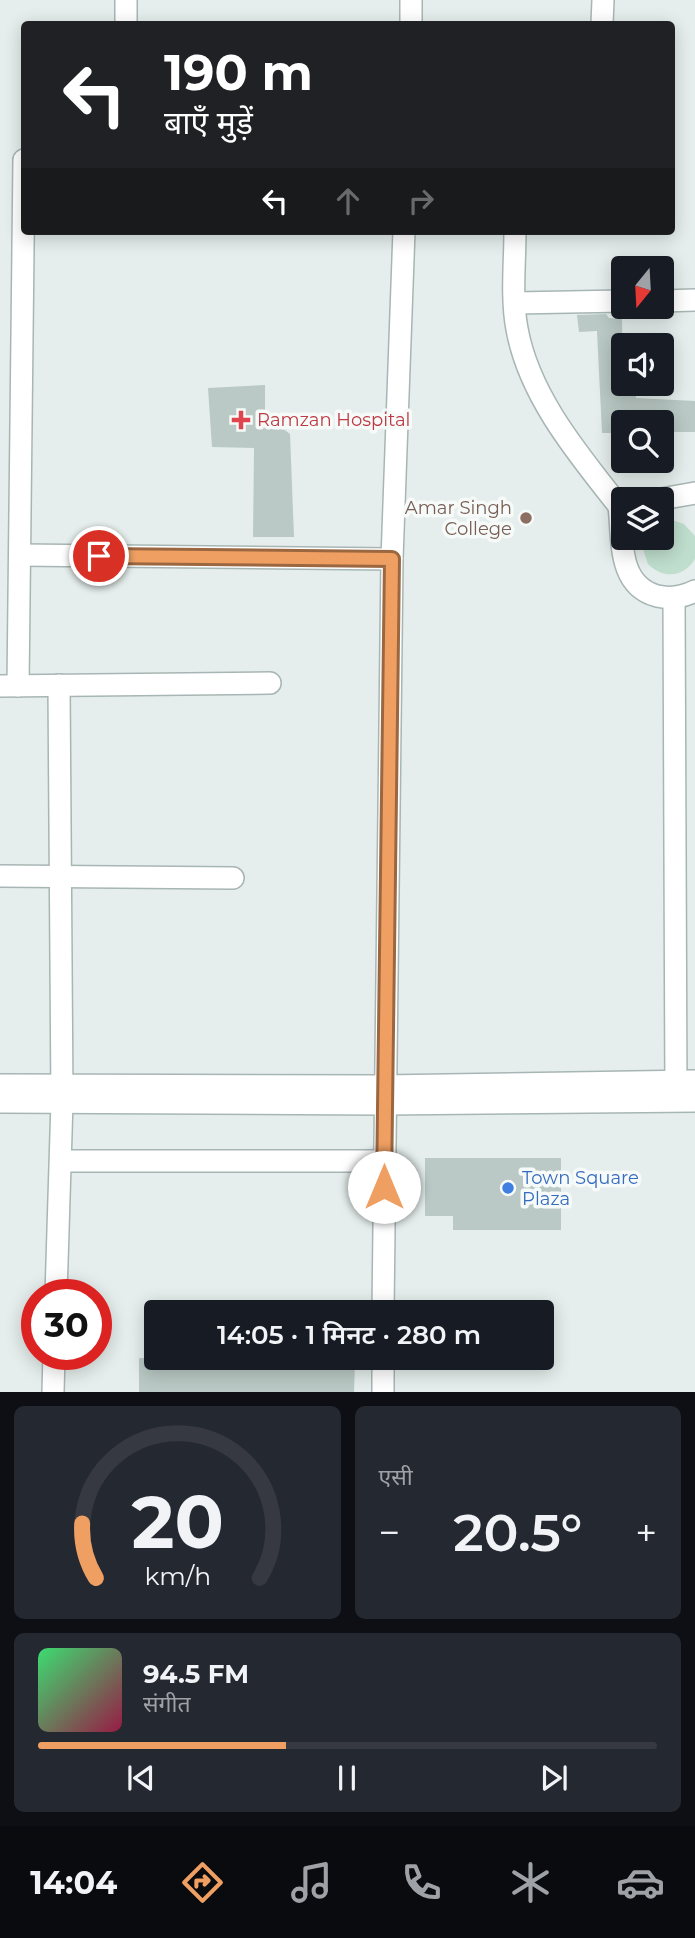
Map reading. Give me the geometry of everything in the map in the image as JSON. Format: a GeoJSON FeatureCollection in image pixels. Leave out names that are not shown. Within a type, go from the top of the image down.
{"type":"FeatureCollection","features":[{"type":"Feature","properties":{"kind":"street"},"geometry":{"type":"LineString","coordinates":[[126,0],[126,21]]}},
{"type":"Feature","properties":{"kind":"street"},"geometry":{"type":"LineString","coordinates":[[411,0],[411,21]]}},
{"type":"Feature","properties":{"kind":"street"},"geometry":{"type":"LineString","coordinates":[[602,21],[603,0]]}},
{"type":"Feature","properties":{"kind":"street"},"geometry":{"type":"LineString","coordinates":[[23,235],[20,555],[9,686],[270,683]]}},
{"type":"Feature","properties":{"kind":"street"},"geometry":{"type":"LineString","coordinates":[[383,1300],[392,559],[404,235]]}},
{"type":"Feature","properties":{"kind":"street"},"geometry":{"type":"LineString","coordinates":[[514,235],[517,328],[526,363],[572,446],[611,493]]}},
{"type":"Feature","properties":{"kind":"street"},"geometry":{"type":"LineString","coordinates":[[674,301],[695,300]]}},
{"type":"Feature","properties":{"kind":"street"},"geometry":{"type":"LineString","coordinates":[[515,303],[611,301]]}},
{"type":"Feature","properties":{"kind":"street"},"geometry":{"type":"LineString","coordinates":[[674,497],[695,493]]}},
{"type":"Feature","properties":{"kind":"street"},"geometry":{"type":"LineString","coordinates":[[625,550],[630,578],[649,593],[674,598],[695,591]]}},
{"type":"Feature","properties":{"kind":"street"},"geometry":{"type":"LineString","coordinates":[[20,555],[392,559]]}},
{"type":"Feature","properties":{"kind":"street"},"geometry":{"type":"LineString","coordinates":[[0,1085],[62,1093],[384,1095],[685,1091],[674,598]]}},
{"type":"Feature","properties":{"kind":"street"},"geometry":{"type":"LineString","coordinates":[[57,1279],[62,1093],[60,685]]}},
{"type":"Feature","properties":{"kind":"street"},"geometry":{"type":"LineString","coordinates":[[0,876],[233,878]]}},
{"type":"Feature","properties":{"kind":"street"},"geometry":{"type":"LineString","coordinates":[[0,1102],[62,1093]]}},
{"type":"Feature","properties":{"kind":"street"},"geometry":{"type":"LineString","coordinates":[[61,1161],[384,1161]]}},
{"type":"Feature","properties":{"kind":"street"},"geometry":{"type":"LineString","coordinates":[[53,1392],[54,1370]]}},
{"type":"Feature","properties":{"kind":"street"},"geometry":{"type":"LineString","coordinates":[[383,1370],[383,1392]]}},
{"type":"Feature","properties":{"kind":"green space"},"geometry":{"type":"Polygon","coordinates":[[[674,521],[684,524],[695,536],[695,559],[685,570],[666,574],[648,564],[643,550],[674,550],[674,521]]]}},
{"type":"Feature","properties":{"kind":"building"},"geometry":{"type":"Polygon","coordinates":[[[606,314],[611,319],[622,319],[622,333],[611,333],[611,396],[695,401],[695,432],[674,432],[674,410],[611,410],[611,433],[602,433],[597,331],[579,332],[577,315],[606,314]]]}},
{"type":"Feature","properties":{"kind":"building"},"geometry":{"type":"Polygon","coordinates":[[[265,385],[265,415],[290,434],[294,537],[253,537],[254,448],[212,447],[208,388],[265,385]]]}},
{"type":"Feature","properties":{"kind":"building"},"geometry":{"type":"Polygon","coordinates":[[[425,1158],[561,1158],[561,1230],[453,1230],[453,1216],[425,1216],[425,1158]]]}},
{"type":"Feature","properties":{"kind":"building"},"geometry":{"type":"Polygon","coordinates":[[[139,1358],[144,1358],[144,1370],[355,1370],[354,1392],[139,1392],[139,1358]]]}},
{"type":"Feature","properties":{"kind":"place","name":"Ramzan Hospital"},"geometry":{"type":"Point","coordinates":[241,420]}},
{"type":"Feature","properties":{"kind":"place","name":"Amar Singh College"},"geometry":{"type":"Point","coordinates":[526,518]}},
{"type":"Feature","properties":{"kind":"place","name":"Town Square Plaza"},"geometry":{"type":"Point","coordinates":[508,1188]}},
{"type":"Feature","properties":{"kind":"route"},"geometry":{"type":"LineString","coordinates":[[99,556],[392,559],[384,1187]]}}]}
